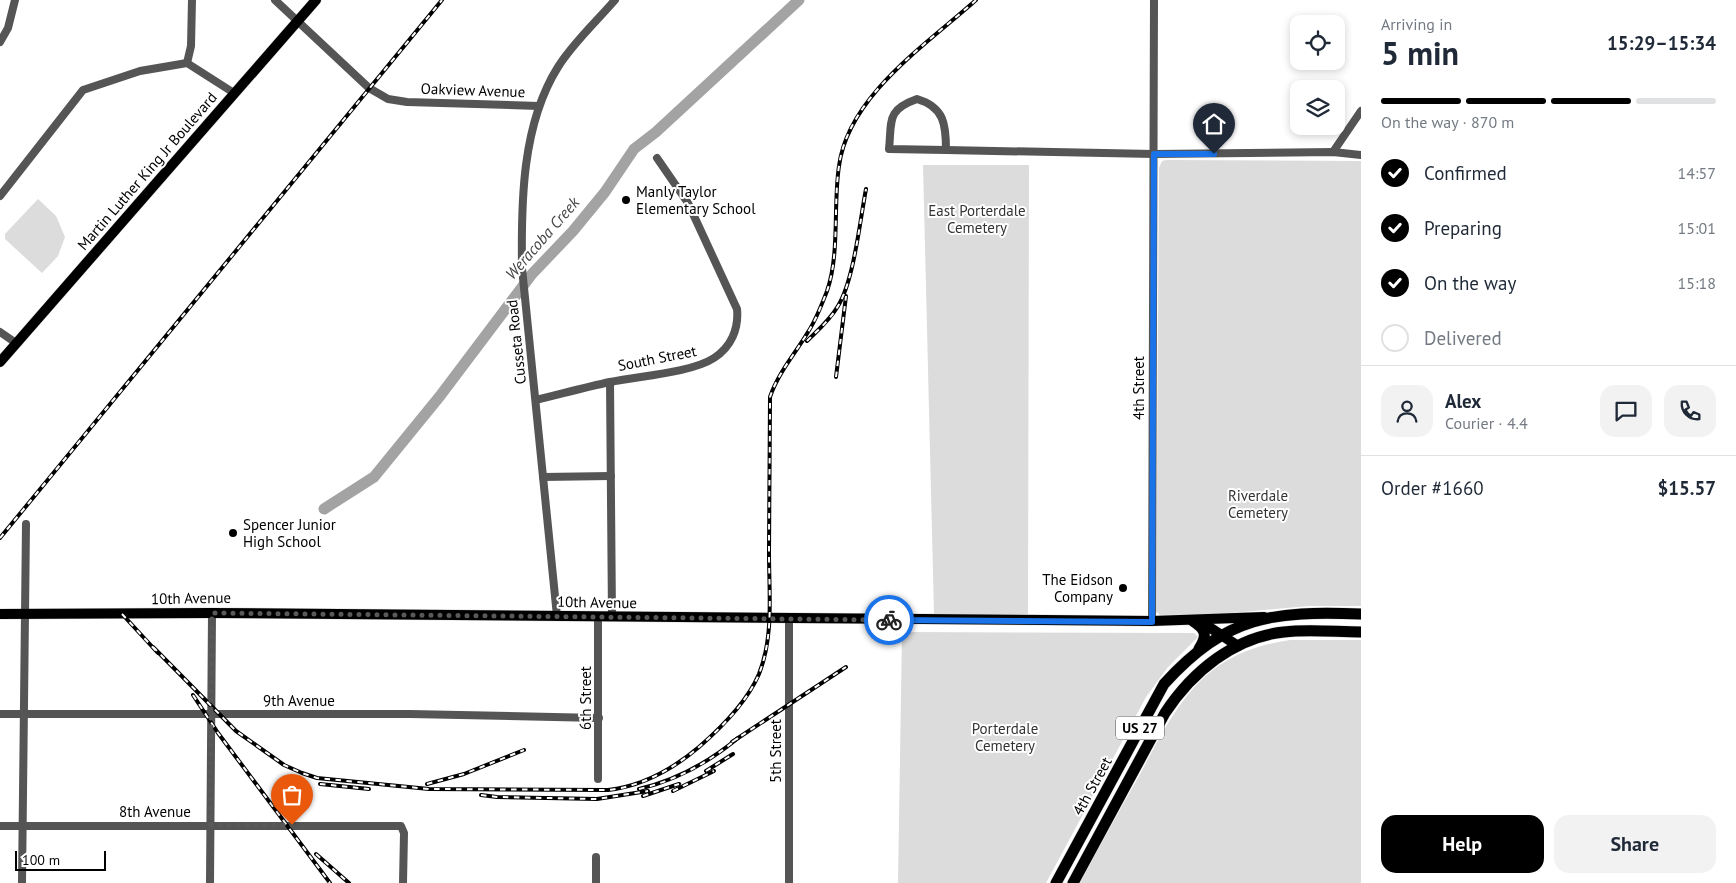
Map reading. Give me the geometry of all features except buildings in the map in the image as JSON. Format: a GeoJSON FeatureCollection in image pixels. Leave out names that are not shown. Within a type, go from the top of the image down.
{"type":"FeatureCollection","features":[{"type":"Feature","properties":{"kind":"highway","name":"4th Street"},"geometry":{"type":"LineString","coordinates":[[1056,883],[1164,684],[1199,650],[1223,635],[1269,616],[1305,612],[1361,614]]}},
{"type":"Feature","properties":{"kind":"highway"},"geometry":{"type":"LineString","coordinates":[[1193,621],[1203,627],[1205,634],[1206,639],[1199,650]]}},
{"type":"Feature","properties":{"kind":"highway"},"geometry":{"type":"LineString","coordinates":[[1334,632],[1361,624]]}},
{"type":"Feature","properties":{"kind":"highway","name":"4th Street"},"geometry":{"type":"LineString","coordinates":[[1073,883],[1176,697],[1202,670],[1225,652],[1262,636],[1284,632],[1361,632]]}},
{"type":"Feature","properties":{"kind":"main road","name":"Martin Luther King Jr Boulevard"},"geometry":{"type":"LineString","coordinates":[[0,362],[316,0]]}},
{"type":"Feature","properties":{"kind":"main road","name":"10th Avenue"},"geometry":{"type":"LineString","coordinates":[[0,614],[212,613],[1152,622],[1269,616]]}},
{"type":"Feature","properties":{"kind":"main road","name":"10th Avenue"},"geometry":{"type":"LineString","coordinates":[[1193,621],[1203,623],[1238,646]]}},
{"type":"Feature","properties":{"kind":"street"},"geometry":{"type":"LineString","coordinates":[[0,42],[8,28],[15,0]]}},
{"type":"Feature","properties":{"kind":"street"},"geometry":{"type":"LineString","coordinates":[[187,63],[191,37],[192,0]]}},
{"type":"Feature","properties":{"kind":"street","name":"Oakview Avenue"},"geometry":{"type":"LineString","coordinates":[[275,0],[296,22],[366,85],[388,99],[407,102],[539,106]]}},
{"type":"Feature","properties":{"kind":"street","name":"Cusseta Road"},"geometry":{"type":"LineString","coordinates":[[558,616],[522,268],[521,222],[524,178],[539,106],[558,67],[615,0]]}},
{"type":"Feature","properties":{"kind":"street","name":"4th Street"},"geometry":{"type":"LineString","coordinates":[[1152,622],[1154,0]]}},
{"type":"Feature","properties":{"kind":"street"},"geometry":{"type":"LineString","coordinates":[[0,196],[83,90],[140,71],[187,63],[234,93]]}},
{"type":"Feature","properties":{"kind":"street"},"geometry":{"type":"LineString","coordinates":[[946,150],[941,113],[930,103],[917,99],[901,105],[892,115],[889,149],[1154,154],[1334,152],[1361,155]]}},
{"type":"Feature","properties":{"kind":"street"},"geometry":{"type":"LineString","coordinates":[[1334,152],[1361,111]]}},
{"type":"Feature","properties":{"kind":"street","name":"South Street"},"geometry":{"type":"LineString","coordinates":[[612,617],[610,382],[708,361],[729,344],[736,327],[737,309],[688,202],[657,158]]}},
{"type":"Feature","properties":{"kind":"street"},"geometry":{"type":"LineString","coordinates":[[0,332],[16,343]]}},
{"type":"Feature","properties":{"kind":"street"},"geometry":{"type":"LineString","coordinates":[[536,400],[610,382]]}},
{"type":"Feature","properties":{"kind":"street"},"geometry":{"type":"LineString","coordinates":[[543,477],[611,476]]}},
{"type":"Feature","properties":{"kind":"street"},"geometry":{"type":"LineString","coordinates":[[22,883],[23,615],[26,597],[26,524]]}},
{"type":"Feature","properties":{"kind":"street"},"geometry":{"type":"LineString","coordinates":[[210,883],[212,613]]}},
{"type":"Feature","properties":{"kind":"street","name":"6th Street"},"geometry":{"type":"LineString","coordinates":[[598,617],[598,779]]}},
{"type":"Feature","properties":{"kind":"street","name":"5th Street"},"geometry":{"type":"LineString","coordinates":[[789,619],[789,883]]}},
{"type":"Feature","properties":{"kind":"street","name":"9th Avenue"},"geometry":{"type":"LineString","coordinates":[[0,714],[410,714],[598,718]]}},
{"type":"Feature","properties":{"kind":"street","name":"8th Avenue"},"geometry":{"type":"LineString","coordinates":[[0,826],[401,826],[404,833],[403,883]]}},
{"type":"Feature","properties":{"kind":"street"},"geometry":{"type":"LineString","coordinates":[[596,857],[596,883]]}},
{"type":"Feature","properties":{"kind":"green space","name":"Riverdale Cemetery"},"geometry":{"type":"Polygon","coordinates":[[[1162,161],[1361,161],[1361,606],[1309,606],[1221,614],[1160,615],[1156,612],[1159,168],[1162,161]]]}},
{"type":"Feature","properties":{"kind":"green space","name":"East Porterdale Cemetery"},"geometry":{"type":"Polygon","coordinates":[[[923,165],[1029,165],[1028,614],[934,614],[923,165]]]}},
{"type":"Feature","properties":{"kind":"green space"},"geometry":{"type":"Polygon","coordinates":[[[38,199],[56,216],[65,237],[58,256],[42,273],[5,239],[5,234],[38,199]]]}},
{"type":"Feature","properties":{"kind":"green space","name":"Porterdale Cemetery"},"geometry":{"type":"Polygon","coordinates":[[[902,632],[1194,633],[1198,637],[1168,667],[1146,697],[1046,883],[898,883],[902,632]]]}},
{"type":"Feature","properties":{"kind":"green space"},"geometry":{"type":"Polygon","coordinates":[[[1290,640],[1361,640],[1361,883],[1080,883],[1167,726],[1180,705],[1196,686],[1213,670],[1234,657],[1260,647],[1290,640]]]}},
{"type":"Feature","properties":{"kind":"waterway","name":"Weracoba Creek"},"geometry":{"type":"LineString","coordinates":[[324,509],[374,477],[440,396],[532,274],[573,231],[605,192],[634,149],[656,132],[799,0]]}},
{"type":"Feature","properties":{"kind":"railway"},"geometry":{"type":"LineString","coordinates":[[0,538],[442,0]]}},
{"type":"Feature","properties":{"kind":"railway"},"geometry":{"type":"LineString","coordinates":[[153,647],[236,731],[284,765],[317,778],[429,789],[608,790],[633,785],[657,775],[689,755],[716,731],[741,704],[754,684],[764,660],[770,614],[770,397],[782,372],[814,322],[827,291],[834,261],[837,181],[845,141],[857,117],[873,94],[892,73],[976,0]]}},
{"type":"Feature","properties":{"kind":"railway"},"geometry":{"type":"LineString","coordinates":[[807,341],[824,325],[844,295],[859,233],[866,189]]}},
{"type":"Feature","properties":{"kind":"railway"},"geometry":{"type":"LineString","coordinates":[[836,377],[846,296]]}},
{"type":"Feature","properties":{"kind":"railway"},"geometry":{"type":"LineString","coordinates":[[122,614],[158,653]]}},
{"type":"Feature","properties":{"kind":"railway"},"geometry":{"type":"LineString","coordinates":[[732,742],[846,667]]}},
{"type":"Feature","properties":{"kind":"railway"},"geometry":{"type":"LineString","coordinates":[[193,695],[218,733],[330,883]]}},
{"type":"Feature","properties":{"kind":"railway"},"geometry":{"type":"LineString","coordinates":[[639,789],[679,776],[704,763],[738,738]]}},
{"type":"Feature","properties":{"kind":"railway"},"geometry":{"type":"LineString","coordinates":[[427,784],[464,774],[524,750]]}},
{"type":"Feature","properties":{"kind":"railway"},"geometry":{"type":"LineString","coordinates":[[706,771],[733,754]]}},
{"type":"Feature","properties":{"kind":"railway"},"geometry":{"type":"LineString","coordinates":[[673,791],[714,771]]}},
{"type":"Feature","properties":{"kind":"railway"},"geometry":{"type":"LineString","coordinates":[[320,784],[369,789]]}},
{"type":"Feature","properties":{"kind":"railway"},"geometry":{"type":"LineString","coordinates":[[643,796],[679,784]]}},
{"type":"Feature","properties":{"kind":"railway"},"geometry":{"type":"LineString","coordinates":[[481,795],[597,799],[648,791]]}},
{"type":"Feature","properties":{"kind":"railway"},"geometry":{"type":"LineString","coordinates":[[316,854],[349,883]]}},
{"type":"Feature","properties":{"kind":"way so far"},"geometry":{"type":"LineString","coordinates":[[292,825],[210,825],[212,613],[889,620]]}},
{"type":"Feature","properties":{"kind":"place","name":"Manly Taylor Elementary School"},"geometry":{"type":"Point","coordinates":[626,200]}},
{"type":"Feature","properties":{"kind":"place","name":"Spencer Junior High School"},"geometry":{"type":"Point","coordinates":[233,533]}},
{"type":"Feature","properties":{"kind":"place","name":"The Eidson Company"},"geometry":{"type":"Point","coordinates":[1123,588]}},
{"type":"Feature","properties":{"kind":"route"},"geometry":{"type":"LineString","coordinates":[[889,620],[1152,622],[1154,154],[1214,154]]}}]}
